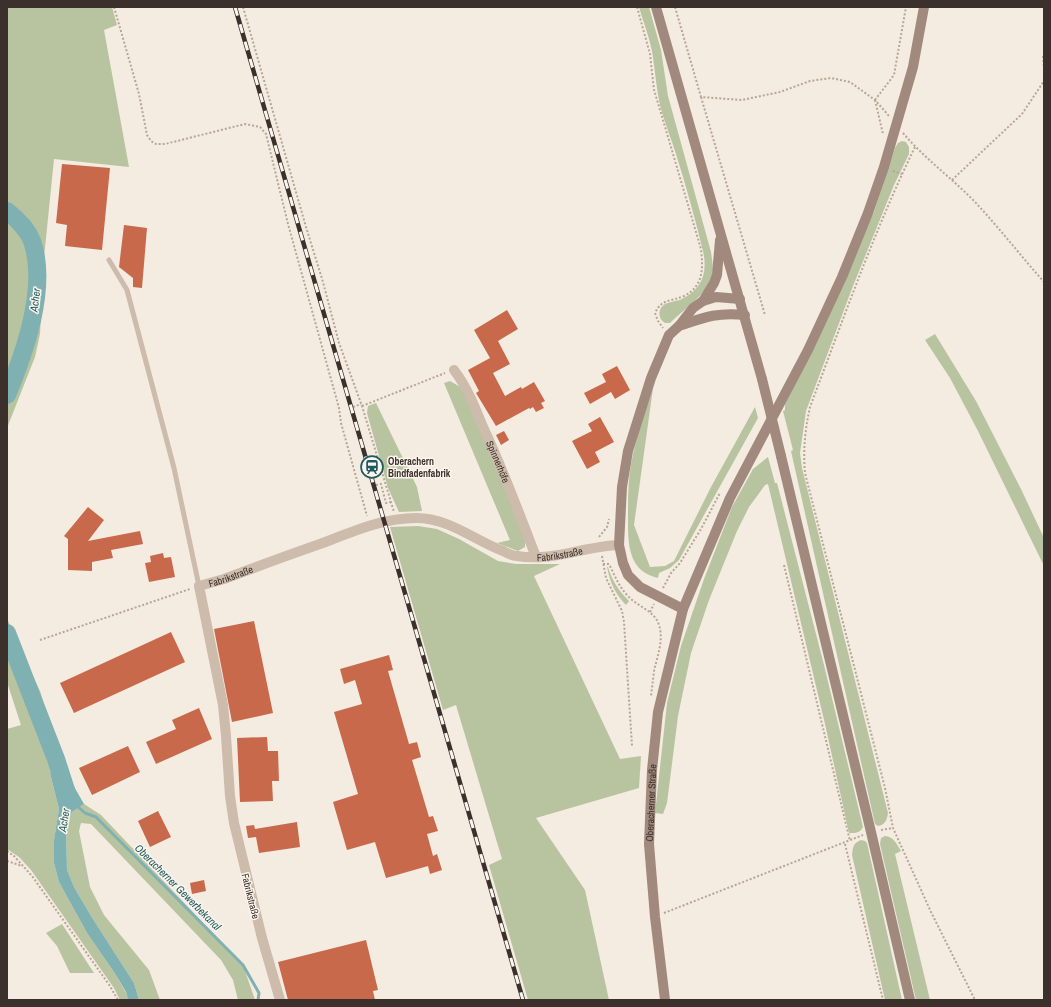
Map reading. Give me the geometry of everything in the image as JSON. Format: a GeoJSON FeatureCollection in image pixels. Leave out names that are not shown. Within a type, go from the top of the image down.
{"type":"FeatureCollection","features":[{"type":"Feature","properties":{"kind":"main road"},"geometry":{"type":"LineString","coordinates":[[656,7],[762,378],[910,1000]]}},
{"type":"Feature","properties":{"kind":"main road","name":"Oberacherner Straße"},"geometry":{"type":"LineString","coordinates":[[665,1000],[655,917],[649,844],[652,770],[658,712],[683,609],[730,498],[808,350],[842,277],[868,213],[913,67],[924,7]]}},
{"type":"Feature","properties":{"kind":"main road"},"geometry":{"type":"LineString","coordinates":[[703,301],[718,275],[721,234]]}},
{"type":"Feature","properties":{"kind":"main road"},"geometry":{"type":"LineString","coordinates":[[683,609],[640,587],[628,575],[623,563],[619,545],[622,486],[628,451],[651,378],[669,335],[679,326],[693,308],[703,301],[716,297],[740,299]]}},
{"type":"Feature","properties":{"kind":"main road"},"geometry":{"type":"LineString","coordinates":[[679,326],[712,315],[745,315]]}},
{"type":"Feature","properties":{"kind":"street","name":"Spinnerhöfe"},"geometry":{"type":"LineString","coordinates":[[454,370],[468,393],[488,436],[536,557]]}},
{"type":"Feature","properties":{"kind":"street","name":"Fabrikstraße"},"geometry":{"type":"LineString","coordinates":[[280,1000],[262,938],[234,823],[230,796],[223,705],[199,586],[224,579],[369,525],[396,519],[432,519],[452,526],[496,548],[516,556],[536,557],[564,555],[619,545]]}},
{"type":"Feature","properties":{"kind":"lane"},"geometry":{"type":"LineString","coordinates":[[109,260],[127,290],[174,468],[199,586]]}},
{"type":"Feature","properties":{"kind":"path"},"geometry":{"type":"LineString","coordinates":[[114,7],[138,94],[147,134],[151,141],[156,144],[165,144],[245,124],[260,127],[266,134],[288,224],[339,408],[341,423],[369,525]]}},
{"type":"Feature","properties":{"kind":"path"},"geometry":{"type":"LineString","coordinates":[[243,7],[323,282],[339,343],[362,405],[396,519]]}},
{"type":"Feature","properties":{"kind":"path"},"geometry":{"type":"LineString","coordinates":[[637,7],[650,54],[654,90],[700,249],[703,266],[701,277],[694,288],[684,296],[666,301],[658,306],[655,313],[658,321],[669,335]]}},
{"type":"Feature","properties":{"kind":"path"},"geometry":{"type":"LineString","coordinates":[[675,7],[765,315]]}},
{"type":"Feature","properties":{"kind":"path"},"geometry":{"type":"LineString","coordinates":[[875,100],[894,75],[906,7]]}},
{"type":"Feature","properties":{"kind":"path"},"geometry":{"type":"LineString","coordinates":[[1043,56],[1044,68]]}},
{"type":"Feature","properties":{"kind":"path"},"geometry":{"type":"LineString","coordinates":[[701,97],[742,100],[780,92],[810,81],[831,78],[850,82],[875,100],[915,147],[976,204],[1044,282]]}},
{"type":"Feature","properties":{"kind":"path"},"geometry":{"type":"LineString","coordinates":[[952,180],[1022,114],[1044,81]]}},
{"type":"Feature","properties":{"kind":"path"},"geometry":{"type":"LineString","coordinates":[[875,100],[884,139]]}},
{"type":"Feature","properties":{"kind":"path"},"geometry":{"type":"LineString","coordinates":[[915,147],[876,237],[810,407],[803,456],[805,472],[885,788],[893,828],[931,912],[975,1000]]}},
{"type":"Feature","properties":{"kind":"path"},"geometry":{"type":"LineString","coordinates":[[353,407],[362,405],[454,370]]}},
{"type":"Feature","properties":{"kind":"path"},"geometry":{"type":"LineString","coordinates":[[376,485],[381,484],[386,503],[391,502]]}},
{"type":"Feature","properties":{"kind":"path"},"geometry":{"type":"LineString","coordinates":[[632,746],[624,622],[622,611],[606,578],[603,564],[609,564],[620,587],[629,597],[645,610],[650,612],[671,573],[680,563],[701,529],[724,487]]}},
{"type":"Feature","properties":{"kind":"path"},"geometry":{"type":"LineString","coordinates":[[784,565],[850,841]]}},
{"type":"Feature","properties":{"kind":"path"},"geometry":{"type":"LineString","coordinates":[[40,640],[199,586]]}},
{"type":"Feature","properties":{"kind":"path"},"geometry":{"type":"LineString","coordinates":[[655,917],[871,832],[893,828]]}},
{"type":"Feature","properties":{"kind":"path"},"geometry":{"type":"LineString","coordinates":[[845,843],[883,1000]]}},
{"type":"Feature","properties":{"kind":"path"},"geometry":{"type":"LineString","coordinates":[[7,851],[24,866],[32,876],[110,986],[118,1000]]}},
{"type":"Feature","properties":{"kind":"path"},"geometry":{"type":"LineString","coordinates":[[7,861],[24,866]]}},
{"type":"Feature","properties":{"kind":"green space"},"geometry":{"type":"Polygon","coordinates":[[[7,7],[112,7],[117,25],[104,30],[129,167],[54,159],[44,258],[40,334],[35,357],[7,428],[7,7]]]}},
{"type":"Feature","properties":{"kind":"green space"},"geometry":{"type":"Polygon","coordinates":[[[639,7],[649,7],[661,50],[668,96],[713,264],[710,283],[694,302],[670,323],[665,323],[660,317],[659,314],[662,306],[670,302],[680,300],[694,291],[702,280],[705,267],[703,251],[687,190],[663,117],[657,92],[652,51],[639,7]]]}},
{"type":"Feature","properties":{"kind":"green space"},"geometry":{"type":"Polygon","coordinates":[[[902,141],[906,142],[909,147],[909,154],[894,185],[853,286],[806,411],[800,453],[802,468],[888,813],[885,822],[878,826],[875,824],[791,451],[793,450],[783,411],[785,410],[785,404],[874,212],[895,148],[898,143],[902,141]]]}},
{"type":"Feature","properties":{"kind":"green space"},"geometry":{"type":"Polygon","coordinates":[[[935,334],[976,401],[1021,489],[1044,538],[1044,566],[978,431],[950,378],[925,340],[935,334]]]}},
{"type":"Feature","properties":{"kind":"green space"},"geometry":{"type":"Polygon","coordinates":[[[450,381],[462,388],[518,516],[525,540],[525,547],[518,551],[497,543],[510,540],[444,383],[450,381]]]}},
{"type":"Feature","properties":{"kind":"green space"},"geometry":{"type":"Polygon","coordinates":[[[653,388],[634,525],[650,567],[665,566],[674,561],[711,487],[755,407],[758,418],[679,560],[670,568],[659,573],[658,578],[650,576],[635,563],[630,550],[628,529],[628,490],[631,464],[638,435],[653,388]]]}},
{"type":"Feature","properties":{"kind":"green space"},"geometry":{"type":"Polygon","coordinates":[[[376,403],[417,487],[422,511],[399,512],[388,488],[367,413],[368,406],[376,403]]]}},
{"type":"Feature","properties":{"kind":"green space"},"geometry":{"type":"Polygon","coordinates":[[[768,457],[775,483],[777,483],[824,665],[863,827],[856,833],[849,833],[825,724],[768,484],[765,485],[749,507],[737,531],[709,600],[691,653],[678,716],[667,803],[663,814],[655,813],[667,703],[681,646],[704,579],[732,507],[753,469],[768,457]]]}},
{"type":"Feature","properties":{"kind":"green space"},"geometry":{"type":"Polygon","coordinates":[[[418,526],[437,529],[459,539],[498,561],[516,564],[560,564],[534,576],[620,759],[641,756],[639,788],[536,818],[585,890],[609,1000],[528,1000],[489,865],[502,859],[456,705],[443,710],[390,527],[418,526]]]}},
{"type":"Feature","properties":{"kind":"green space"},"geometry":{"type":"Polygon","coordinates":[[[607,567],[616,586],[629,601],[626,605],[614,588],[607,567]]]}},
{"type":"Feature","properties":{"kind":"green space"},"geometry":{"type":"Polygon","coordinates":[[[7,618],[17,644],[40,691],[64,769],[50,773],[59,809],[54,840],[54,863],[59,882],[87,933],[114,972],[126,993],[128,1000],[120,1000],[114,988],[31,870],[19,857],[7,849],[7,729],[21,725],[7,682],[7,618]]]}},
{"type":"Feature","properties":{"kind":"green space"},"geometry":{"type":"Polygon","coordinates":[[[84,804],[101,815],[243,965],[255,1000],[238,1000],[233,980],[221,960],[91,824],[81,823],[79,831],[90,887],[104,915],[149,970],[160,1000],[139,1000],[134,983],[91,916],[74,887],[67,870],[66,830],[72,812],[84,804]]]}},
{"type":"Feature","properties":{"kind":"green space"},"geometry":{"type":"Polygon","coordinates":[[[885,836],[893,839],[901,851],[895,854],[930,1000],[916,1000],[880,844],[881,838],[885,836]]]}},
{"type":"Feature","properties":{"kind":"green space"},"geometry":{"type":"Polygon","coordinates":[[[861,840],[867,843],[902,1000],[885,1000],[852,855],[856,842],[861,840]]]}},
{"type":"Feature","properties":{"kind":"green space"},"geometry":{"type":"Polygon","coordinates":[[[62,924],[94,973],[70,973],[57,946],[46,933],[62,924]]]}},
{"type":"Feature","properties":{"kind":"water"},"geometry":{"type":"Polygon","coordinates":[[[64,769],[84,804],[72,812],[66,830],[67,870],[74,887],[91,916],[134,983],[139,1000],[128,1000],[126,992],[87,933],[59,882],[54,863],[54,840],[59,809],[50,773],[64,769]]]}},
{"type":"Feature","properties":{"kind":"building"},"geometry":{"type":"Polygon","coordinates":[[[62,164],[110,168],[102,250],[65,246],[67,225],[56,223],[62,164]]]}},
{"type":"Feature","properties":{"kind":"building"},"geometry":{"type":"Polygon","coordinates":[[[124,225],[147,228],[142,288],[133,287],[133,278],[119,267],[124,225]]]}},
{"type":"Feature","properties":{"kind":"building"},"geometry":{"type":"Polygon","coordinates":[[[507,310],[518,329],[498,341],[510,364],[493,373],[505,396],[534,382],[545,401],[541,403],[544,408],[536,412],[533,407],[530,409],[529,408],[496,426],[476,393],[479,391],[468,370],[490,358],[474,330],[507,310]]]}},
{"type":"Feature","properties":{"kind":"building"},"geometry":{"type":"Polygon","coordinates":[[[617,366],[630,390],[615,399],[611,392],[590,404],[584,393],[606,382],[602,374],[617,366]]]}},
{"type":"Feature","properties":{"kind":"building"},"geometry":{"type":"Polygon","coordinates":[[[600,417],[614,442],[595,452],[600,462],[587,469],[572,441],[592,431],[588,424],[600,417]]]}},
{"type":"Feature","properties":{"kind":"building"},"geometry":{"type":"Polygon","coordinates":[[[504,431],[509,440],[501,445],[496,435],[504,431]]]}},
{"type":"Feature","properties":{"kind":"building"},"geometry":{"type":"Polygon","coordinates":[[[88,507],[104,520],[88,541],[140,531],[143,544],[111,550],[113,558],[92,562],[92,571],[68,570],[68,539],[64,536],[88,507]]]}},
{"type":"Feature","properties":{"kind":"building"},"geometry":{"type":"Polygon","coordinates":[[[163,553],[164,558],[171,557],[175,577],[149,582],[145,563],[151,562],[150,556],[163,553]]]}},
{"type":"Feature","properties":{"kind":"building"},"geometry":{"type":"Polygon","coordinates":[[[254,621],[273,713],[232,722],[214,629],[254,621]]]}},
{"type":"Feature","properties":{"kind":"building"},"geometry":{"type":"Polygon","coordinates":[[[171,632],[185,662],[74,713],[60,683],[171,632]]]}},
{"type":"Feature","properties":{"kind":"building"},"geometry":{"type":"Polygon","coordinates":[[[389,655],[393,670],[388,671],[409,744],[417,742],[421,757],[412,760],[429,817],[433,816],[438,831],[427,834],[433,856],[437,854],[442,870],[430,874],[428,866],[386,878],[375,842],[347,850],[333,802],[358,794],[334,712],[362,704],[355,680],[344,684],[340,669],[389,655]]]}},
{"type":"Feature","properties":{"kind":"building"},"geometry":{"type":"Polygon","coordinates":[[[199,708],[212,739],[156,764],[146,742],[176,729],[172,720],[199,708]]]}},
{"type":"Feature","properties":{"kind":"building"},"geometry":{"type":"Polygon","coordinates":[[[267,737],[268,751],[278,751],[279,781],[272,781],[273,801],[240,802],[237,738],[267,737]]]}},
{"type":"Feature","properties":{"kind":"building"},"geometry":{"type":"Polygon","coordinates":[[[128,746],[140,772],[92,795],[79,768],[128,746]]]}},
{"type":"Feature","properties":{"kind":"building"},"geometry":{"type":"Polygon","coordinates":[[[158,811],[171,837],[150,847],[138,821],[158,811]]]}},
{"type":"Feature","properties":{"kind":"building"},"geometry":{"type":"Polygon","coordinates":[[[297,822],[300,847],[259,853],[256,837],[248,838],[246,826],[254,825],[255,829],[297,822]]]}},
{"type":"Feature","properties":{"kind":"building"},"geometry":{"type":"Polygon","coordinates":[[[204,880],[206,891],[192,894],[190,883],[204,880]]]}},
{"type":"Feature","properties":{"kind":"building"},"geometry":{"type":"Polygon","coordinates":[[[366,940],[378,990],[373,991],[375,1000],[288,1000],[278,962],[366,940]]]}},
{"type":"Feature","properties":{"kind":"waterway","name":"Acher"},"geometry":{"type":"LineString","coordinates":[[7,211],[21,224],[32,241],[36,259],[37,278],[36,299],[27,340],[7,395]]}},
{"type":"Feature","properties":{"kind":"waterway","name":"Acher"},"geometry":{"type":"LineString","coordinates":[[7,633],[56,759],[67,793]]}},
{"type":"Feature","properties":{"kind":"waterway","name":"Oberacherner Gewerbekanal"},"geometry":{"type":"LineString","coordinates":[[76,805],[85,813],[96,817],[243,965],[259,993],[258,1000]]}},
{"type":"Feature","properties":{"kind":"railway"},"geometry":{"type":"LineString","coordinates":[[235,7],[523,1000]]}},
{"type":"Feature","properties":{"kind":"place","name":"Oberachern Bindfadenfabrik"},"geometry":{"type":"Point","coordinates":[372,467]}}]}
